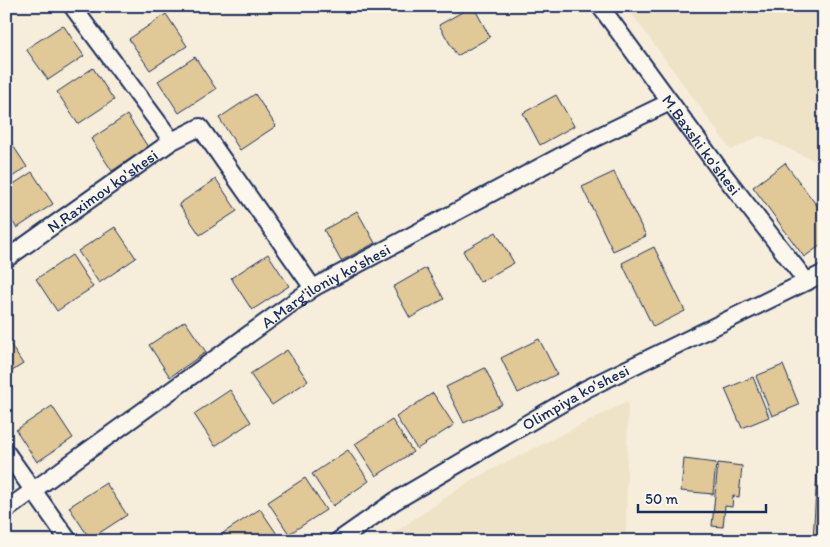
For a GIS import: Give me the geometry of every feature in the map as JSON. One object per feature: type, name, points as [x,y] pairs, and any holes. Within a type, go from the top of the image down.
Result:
[{"type":"street","points":[[72,6],[172,141]]},
{"type":"street","name":"M.Baxshi ko'shesi","points":[[600,6],[806,282]]},
{"type":"street","name":"A.Marg'iloniy ko'shesi","points":[[6,510],[313,288],[589,141],[670,102]]},
{"type":"street","name":"N.Raximov ko'shesi","points":[[6,259],[172,141],[200,127],[313,288]]},
{"type":"street","name":"Olimpiya ko'shesi","points":[[338,541],[394,501],[586,390],[824,273]]},
{"type":"street","points":[[6,452],[69,541]]},
{"type":"shaded area","points":[[626,6],[824,6],[824,165],[760,136],[731,150]]},
{"type":"shaded area","points":[[628,401],[626,541],[382,541],[473,479]]},
{"type":"building","points":[[473,6],[490,37],[457,56],[439,25]]},
{"type":"building","points":[[166,14],[187,46],[150,70],[129,39]]},
{"type":"building","points":[[63,25],[84,56],[48,80],[26,49]]},
{"type":"building","points":[[195,57],[216,89],[179,113],[158,81]]},
{"type":"building","points":[[93,68],[114,100],[78,124],[57,92]]},
{"type":"building","points":[[255,94],[276,126],[240,150],[219,118]]},
{"type":"building","points":[[556,95],[574,126],[540,145],[523,113]]},
{"type":"building","points":[[127,115],[148,147],[112,171],[91,139]]},
{"type":"building","points":[[6,135],[27,167],[6,181]]},
{"type":"building","points":[[785,163],[824,215],[824,243],[804,257],[753,187]]},
{"type":"building","points":[[32,172],[53,204],[17,228],[6,213],[6,189]]},
{"type":"building","points":[[614,172],[646,236],[613,251],[582,187]]},
{"type":"building","points":[[216,179],[237,211],[200,235],[179,204]]},
{"type":"building","points":[[357,211],[375,243],[341,261],[324,230]]},
{"type":"building","points":[[115,227],[136,258],[99,283],[78,251]]},
{"type":"building","points":[[496,232],[514,263],[480,282],[463,251]]},
{"type":"building","points":[[654,247],[685,311],[653,327],[622,263]]},
{"type":"building","points":[[268,254],[289,286],[252,310],[231,278]]},
{"type":"building","points":[[72,255],[93,287],[57,311],[36,279]]},
{"type":"building","points":[[426,268],[444,299],[410,318],[393,287]]},
{"type":"building","points":[[185,321],[206,352],[170,377],[149,345]]},
{"type":"building","points":[[6,338],[23,364],[6,375]]},
{"type":"building","points":[[539,339],[557,374],[518,393],[501,358]]},
{"type":"building","points":[[287,350],[308,381],[272,405],[250,374]]},
{"type":"building","points":[[783,365],[799,405],[772,416],[756,376]]},
{"type":"building","points":[[485,368],[502,404],[464,423],[446,387]]},
{"type":"building","points":[[753,377],[769,417],[742,428],[725,389]]},
{"type":"building","points":[[230,390],[251,422],[215,446],[194,414]]},
{"type":"building","points":[[433,393],[454,425],[417,449],[396,417]]},
{"type":"building","points":[[52,406],[73,438],[37,462],[16,430]]},
{"type":"building","points":[[392,420],[413,452],[376,476],[355,444]]},
{"type":"building","points":[[348,450],[369,481],[333,506],[312,474]]},
{"type":"building","points":[[684,459],[716,463],[713,494],[681,491]]},
{"type":"building","points":[[718,463],[742,466],[739,497],[733,496],[732,507],[725,506],[723,527],[712,526]]},
{"type":"building","points":[[817,472],[824,472],[824,541],[813,541]]},
{"type":"building","points":[[305,478],[326,510],[289,534],[268,502]]},
{"type":"building","points":[[106,483],[127,515],[90,539],[69,507]]},
{"type":"building","points":[[260,509],[281,540],[228,541],[223,533]]}]
